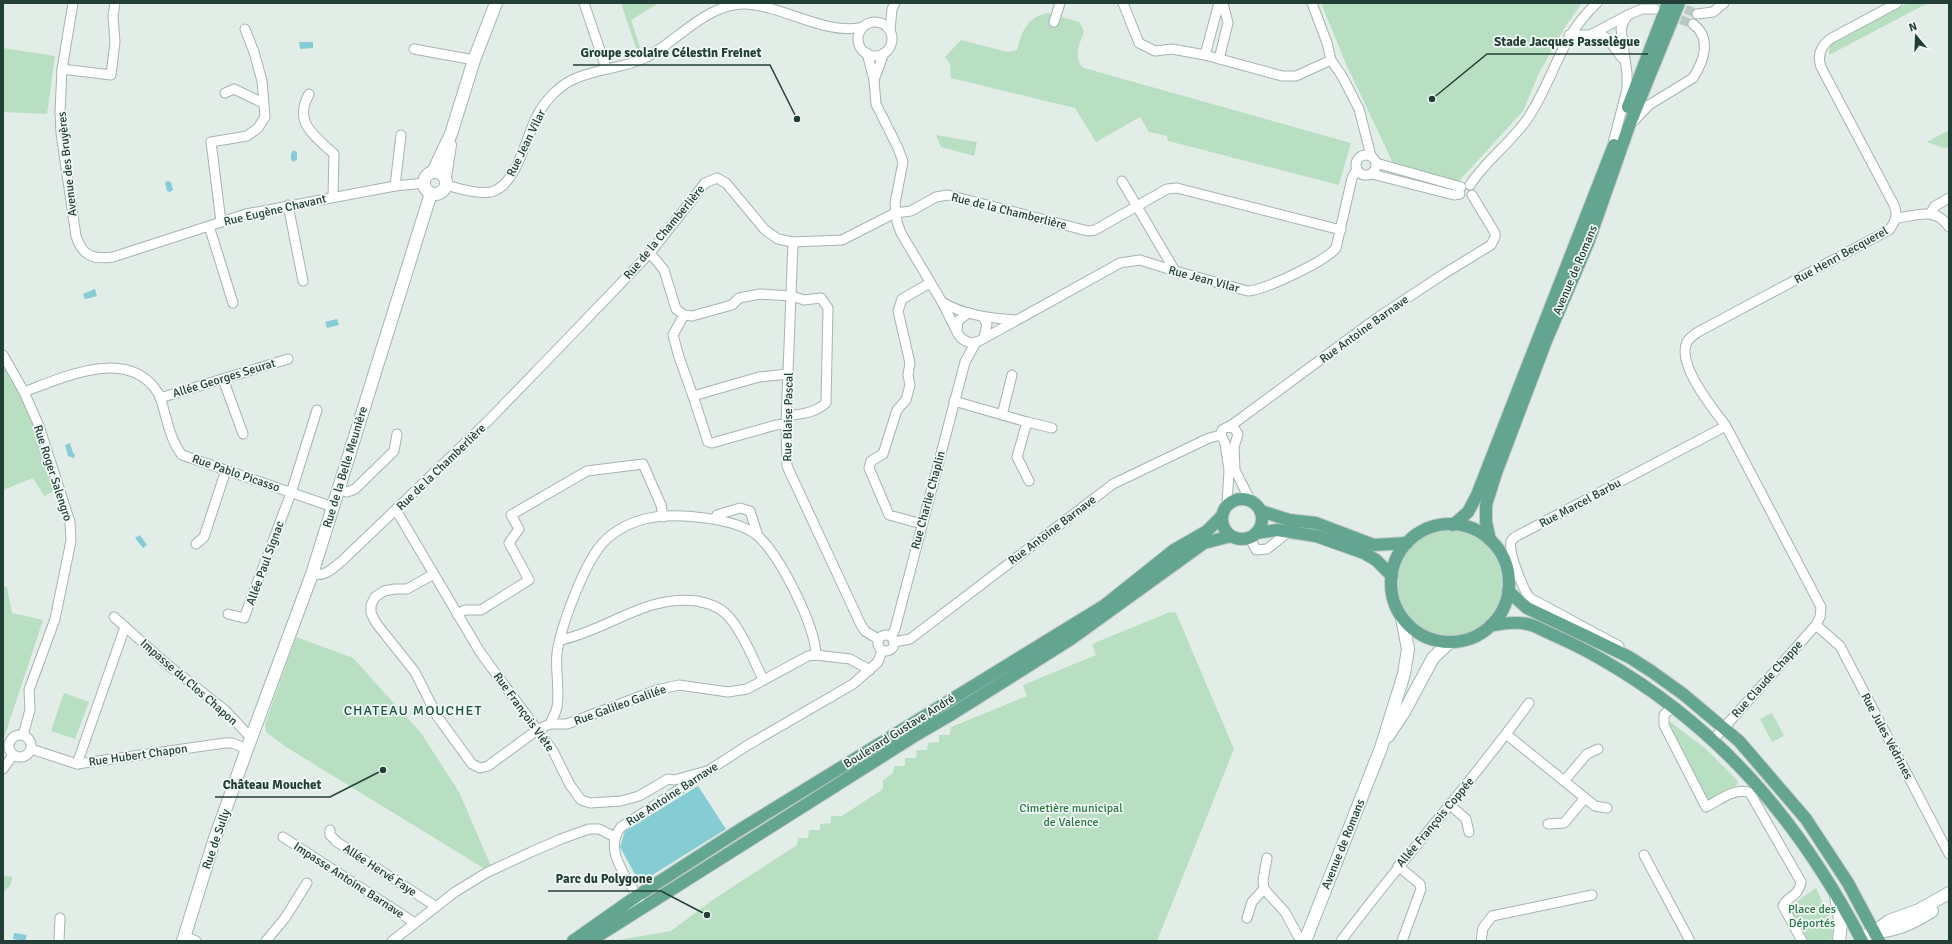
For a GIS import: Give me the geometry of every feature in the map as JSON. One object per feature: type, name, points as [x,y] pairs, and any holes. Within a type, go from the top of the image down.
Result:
[{"type":"main road","name":"Avenue de Romans","points":[[1453,525],[1468,512],[1477,495],[1668,3]]},
{"type":"main road","name":"Avenue de Romans","points":[[1490,540],[1485,513],[1490,491],[1546,341],[1590,236],[1629,126],[1679,3]]},
{"type":"main road","points":[[1227,504],[1238,498],[1250,500],[1258,506],[1261,511],[1262,523],[1253,536]]},
{"type":"main road","name":"Boulevard Gustave André","points":[[573,941],[902,728],[1105,605],[1174,550],[1207,530],[1221,517],[1227,504]]},
{"type":"main road","points":[[1261,511],[1289,520],[1316,523],[1374,544],[1407,543]]},
{"type":"main road","points":[[1221,517],[1223,528],[1231,536]]},
{"type":"main road","points":[[1453,525],[1469,528],[1490,540],[1499,551],[1505,563],[1508,577],[1508,591],[1502,610],[1491,625],[1472,638],[1450,642],[1434,640],[1418,633],[1402,618],[1393,598],[1392,576],[1394,564],[1407,543],[1419,534],[1433,527],[1453,525]]},
{"type":"main road","name":"Boulevard Gustave André","points":[[590,941],[916,734],[952,714],[1071,639],[1204,543],[1231,536],[1237,539],[1277,530],[1290,531],[1316,536],[1364,553],[1376,560],[1392,576]]},
{"type":"main road","points":[[1508,591],[1527,608],[1555,617],[1629,657],[1663,679],[1724,727],[1744,746],[1806,819],[1848,883],[1876,936]]},
{"type":"main road","points":[[1491,625],[1514,623],[1528,624],[1583,649],[1620,670],[1673,706],[1713,740],[1754,781],[1794,829],[1835,890],[1859,940]]},
{"type":"street","name":"Avenue des Bruyères","points":[[73,3],[62,69],[61,133],[76,236],[84,251]]},
{"type":"street","points":[[62,69],[111,75],[115,42],[113,16],[115,3]]},
{"type":"street","points":[[451,134],[446,181],[440,193],[428,188],[428,175],[432,172],[451,134],[474,60],[496,3]]},
{"type":"street","points":[[584,3],[606,68]]},
{"type":"street","points":[[1054,22],[1060,3]]},
{"type":"street","points":[[1123,3],[1139,43],[1146,48],[1155,51],[1172,49],[1205,55],[1282,76],[1296,76],[1331,60]]},
{"type":"street","points":[[1205,55],[1219,3]]},
{"type":"street","points":[[1219,59],[1228,23],[1223,3]]},
{"type":"street","points":[[1312,3],[1327,43],[1331,60],[1342,76],[1359,109],[1365,128],[1365,137],[1356,163],[1360,174],[1454,195],[1460,191],[1465,184],[1470,185]]},
{"type":"street","points":[[1470,185],[1527,119],[1539,100],[1569,35],[1598,3]]},
{"type":"street","points":[[1697,14],[1713,12],[1724,3]]},
{"type":"street","name":"Rue Henri Becquerel","points":[[1726,426],[1706,399],[1688,367],[1684,354],[1687,341],[1698,332],[1889,230],[1897,218],[1897,212],[1892,201],[1821,68],[1819,56],[1824,43],[1897,3]]},
{"type":"street","name":"Rue Jean Vilar","points":[[446,181],[484,192],[499,189],[511,178],[538,114],[550,98],[569,82],[582,75],[648,57],[691,24],[728,7],[738,4],[754,4],[842,29],[863,27]]},
{"type":"street","points":[[893,6],[875,22],[863,27],[859,36],[859,42],[862,49],[867,54],[874,80],[876,104],[898,148],[903,162],[896,192],[895,213],[901,233],[959,334],[965,341],[976,342]]},
{"type":"street","points":[[874,80],[884,54],[892,43],[890,30],[893,6]]},
{"type":"street","points":[[1592,34],[1642,9],[1655,9]]},
{"type":"street","points":[[1610,153],[1627,89],[1626,65],[1621,29],[1628,15]]},
{"type":"street","points":[[875,22],[881,23],[890,30]]},
{"type":"street","points":[[1629,126],[1649,105],[1693,78],[1698,71],[1706,46],[1702,35],[1693,24]]},
{"type":"street","points":[[221,222],[211,142],[247,136],[258,128],[265,117],[262,81],[254,52],[245,29]]},
{"type":"street","name":"Rue Jean Vilar","points":[[842,29],[859,42]]},
{"type":"street","points":[[1569,35],[1592,34],[1601,35],[1608,38],[1626,65]]},
{"type":"street","points":[[414,49],[474,60]]},
{"type":"street","points":[[867,54],[884,54]]},
{"type":"street","points":[[225,93],[234,89],[263,103]]},
{"type":"street","points":[[309,94],[303,105],[305,126],[334,154],[333,197]]},
{"type":"street","points":[[394,186],[401,135]]},
{"type":"street","points":[[1351,188],[1376,169],[1365,137]]},
{"type":"street","points":[[1359,158],[1367,155],[1374,160],[1460,191],[1467,198],[1472,195],[1473,188],[1470,185]]},
{"type":"street","name":"Rue Jean Vilar","points":[[976,342],[1128,260],[1140,260],[1239,289],[1256,290],[1277,283],[1333,252],[1336,248],[1351,188],[1352,178],[1357,169]]},
{"type":"street","points":[[432,172],[442,174],[446,181]]},
{"type":"street","name":"Rue de la Chamberlière","points":[[312,574],[327,574],[344,560],[396,510],[488,420],[650,253],[705,183],[717,178],[726,183],[765,230],[778,239],[793,242],[842,240],[895,213],[911,211],[936,197],[948,195],[1088,231],[1095,230],[1167,189],[1178,188],[1341,230]]},
{"type":"street","points":[[1122,181],[1174,271]]},
{"type":"street","name":"Rue Eugène Chavant","points":[[84,251],[101,259],[113,257],[246,214],[394,186],[428,188]]},
{"type":"street","name":"Rue de la Belle Meunière","points":[[249,743],[312,574],[339,489],[428,188]]},
{"type":"street","name":"Rue Antoine Barnave","points":[[1233,429],[1248,414],[1377,318],[1491,245],[1495,238],[1495,233],[1472,195]]},
{"type":"street","points":[[1930,214],[1935,206],[1949,198]]},
{"type":"street","points":[[288,205],[303,281]]},
{"type":"street","points":[[1897,218],[1930,214],[1938,216],[1949,227]]},
{"type":"street","points":[[209,226],[233,303]]},
{"type":"street","name":"Rue Blaise Pascal","points":[[793,242],[788,374],[787,466],[861,625],[865,631],[878,639]]},
{"type":"street","points":[[650,253],[664,270],[676,309],[684,315],[698,314],[732,305],[739,298],[760,294],[792,296],[804,300],[821,298],[828,308],[826,402],[803,415],[776,425],[712,443],[708,442],[673,335],[684,315]]},
{"type":"street","points":[[922,524],[889,515],[869,468],[871,461],[883,454],[897,410],[906,400],[910,385],[908,374],[910,363],[898,311],[902,299],[930,283]]},
{"type":"street","points":[[942,302],[968,313],[977,314],[983,317],[1015,320]]},
{"type":"street","points":[[959,334],[958,321],[968,313]]},
{"type":"street","points":[[983,317],[987,324],[984,337]]},
{"type":"street","name":"Rue Charlie Chaplin","points":[[959,334],[965,362]]},
{"type":"street","name":"Rue Charlie Chaplin","points":[[892,640],[954,401],[965,362],[976,342]]},
{"type":"street","name":"Rue Roger Salengro","points":[[3,354],[24,392],[39,426],[70,522],[71,541],[55,619],[29,690],[30,710],[23,736]]},
{"type":"street","name":"Allée Georges Seurat","points":[[160,398],[288,358]]},
{"type":"street","name":"Rue Pablo Picasso","points":[[24,392],[100,367],[123,368],[146,378],[159,393],[174,446],[182,455],[333,507]]},
{"type":"street","points":[[693,396],[759,377],[788,374]]},
{"type":"street","points":[[1002,414],[1012,375]]},
{"type":"street","points":[[223,379],[243,434]]},
{"type":"street","points":[[954,401],[1052,428]]},
{"type":"street","points":[[291,492],[317,410]]},
{"type":"street","points":[[1027,422],[1017,457],[1029,481]]},
{"type":"street","points":[[1726,426],[1820,602],[1818,621]]},
{"type":"street","name":"Rue Marcel Barbu","points":[[1555,617],[1528,594],[1511,548],[1511,541],[1515,537],[1726,426]]},
{"type":"street","points":[[1227,504],[1230,481],[1222,430],[1233,429],[1238,437],[1235,442],[1236,470],[1250,500]]},
{"type":"street","points":[[339,489],[347,492],[355,489],[394,451],[397,434]]},
{"type":"street","name":"Rue Antoine Barnave","points":[[892,640],[910,639],[1113,484],[1213,436],[1223,439]]},
{"type":"street","points":[[1223,439],[1235,442]]},
{"type":"street","points":[[458,614],[465,610],[481,610],[529,580],[509,543],[519,529],[511,515],[587,471],[643,464],[661,505],[663,517]]},
{"type":"street","points":[[196,544],[204,537],[226,470]]},
{"type":"street","name":"Allée Paul Signac","points":[[228,614],[244,618],[291,492]]},
{"type":"street","points":[[715,519],[717,515],[740,508],[750,511],[758,536],[784,569],[792,585],[816,643],[816,655]]},
{"type":"street","name":"Rue François Viète","points":[[396,510],[480,652],[561,765],[575,794],[581,800],[590,803],[621,801],[639,796],[668,779],[674,780],[707,771]]},
{"type":"street","points":[[434,574],[407,589],[395,589],[384,592],[375,597],[371,605],[371,613],[376,623],[415,672],[436,716],[472,764],[480,768],[488,766],[537,730],[550,724],[557,707],[558,653],[569,612],[585,570],[598,548],[613,534],[637,522],[663,517],[715,519],[738,526],[758,536]]},
{"type":"street","points":[[1253,536],[1256,550],[1267,549],[1290,531]]},
{"type":"street","points":[[561,640],[576,637],[638,609],[655,604],[691,600],[704,602],[726,613],[734,624],[763,679]]},
{"type":"street","name":"Impasse du Clos Chapon","points":[[114,617],[168,665],[226,711],[249,743]]},
{"type":"street","name":"Avenue de Romans","points":[[1305,941],[1381,748],[1408,658],[1408,640],[1402,618]]},
{"type":"street","name":"Rue Claude Chappe","points":[[1713,740],[1818,621]]},
{"type":"street","name":"Rue Jules Védrines","points":[[1818,621],[1840,646],[1949,854]]},
{"type":"street","name":"Impasse du Clos Chapon","points":[[77,764],[126,627]]},
{"type":"street","points":[[883,635],[892,640],[892,648],[888,651],[882,650],[878,646],[878,639],[883,635]]},
{"type":"street","name":"Avenue de Romans","points":[[1381,748],[1404,712],[1433,658],[1450,642]]},
{"type":"street","name":"Rue Antoine Barnave","points":[[614,837],[621,827],[707,771],[748,745],[853,684],[878,662],[882,650]]},
{"type":"street","name":"Rue Galileo Galilée","points":[[550,724],[567,724],[657,690],[679,685],[737,692],[747,689],[800,660],[816,655],[850,658],[870,670]]},
{"type":"street","name":"Allée François Coppée","points":[[1341,941],[1398,866],[1506,734],[1529,703]]},
{"type":"street","points":[[1673,706],[1664,715],[1664,725],[1706,807],[1734,793],[1746,791],[1754,781]]},
{"type":"street","points":[[1506,734],[1595,806],[1608,808]]},
{"type":"street","points":[[16,736],[23,736],[31,742],[31,749],[24,756],[14,755],[10,748],[10,741],[16,736]]},
{"type":"street","name":"Rue Hubert Chapon","points":[[31,749],[77,764],[225,743],[249,743]]},
{"type":"street","name":"Rue de Sully","points":[[183,938],[214,841],[249,743]]},
{"type":"street","points":[[1564,781],[1587,754],[1598,749]]},
{"type":"street","points":[[3,769],[14,755]]},
{"type":"street","points":[[1746,791],[1750,793],[1759,806],[1801,882],[1800,890],[1785,902],[1783,906],[1802,941]]},
{"type":"street","points":[[1548,824],[1564,823],[1585,798]]},
{"type":"street","points":[[1759,806],[1769,798]]},
{"type":"street","points":[[1449,804],[1466,819],[1469,832]]},
{"type":"street","points":[[392,941],[435,906],[486,873],[561,839],[589,829],[600,829],[614,837],[613,848],[616,856],[641,904],[638,908],[612,926]]},
{"type":"street","name":"Allée Hervé Faye","points":[[330,830],[330,835],[337,842],[435,906]]},
{"type":"street","name":"Impasse Antoine Barnave","points":[[283,837],[415,923]]},
{"type":"street","points":[[1644,855],[1690,941]]},
{"type":"street","points":[[1267,858],[1262,880],[1264,889],[1285,912],[1298,936],[1305,941]]},
{"type":"street","points":[[1398,866],[1420,884],[1421,889],[1402,941]]},
{"type":"street","points":[[266,941],[285,918],[307,883]]},
{"type":"street","points":[[1247,918],[1252,902],[1264,889]]},
{"type":"street","points":[[1835,890],[1840,915],[1839,941]]},
{"type":"street","points":[[1876,936],[1889,921],[1919,910],[1949,893]]},
{"type":"street","points":[[1481,941],[1483,928],[1492,916],[1592,895]]},
{"type":"street","points":[[1859,940],[1906,926],[1949,900]]},
{"type":"street","points":[[59,941],[60,918]]},
{"type":"street","points":[[1896,941],[1906,926]]},
{"type":"street","points":[[183,938],[196,941]]},
{"type":"green space","points":[[621,3],[659,3],[631,20],[641,50],[637,51]]},
{"type":"green space","points":[[1321,3],[1582,3],[1565,27],[1539,73],[1523,111],[1459,181],[1393,163],[1346,64]]},
{"type":"green space","points":[[1908,3],[1928,3],[1829,55],[1830,44]]},
{"type":"green space","points":[[1048,13],[1079,22],[1084,31],[1079,46],[1078,60],[1084,68],[1351,143],[1339,185],[1168,141],[1167,136],[1149,132],[1140,117],[1096,142],[1075,108],[951,78],[950,64],[945,57],[961,40],[1008,52],[1017,50],[1023,31],[1030,21]]},
{"type":"green space","points":[[3,48],[55,56],[47,114],[3,112]]},
{"type":"green space","points":[[1949,130],[1949,147],[1944,148],[1927,142]]},
{"type":"green space","points":[[936,135],[977,142],[974,156],[941,147]]},
{"type":"green space","points":[[3,363],[27,410],[56,490],[44,496],[33,478],[3,490]]},
{"type":"green space","points":[[1449,530],[1469,534],[1486,546],[1498,563],[1502,583],[1498,603],[1486,620],[1469,632],[1449,636],[1429,632],[1412,620],[1400,603],[1396,583],[1400,563],[1412,546],[1429,534]]},
{"type":"green space","points":[[3,586],[7,587],[12,613],[43,620],[3,741]]},
{"type":"green space","name":"Cimetière municipal de Valence","points":[[1170,612],[1176,613],[1234,749],[1157,941],[612,941],[671,931],[714,899],[797,845],[798,838],[808,838],[809,830],[820,830],[820,824],[831,823],[831,816],[842,816],[883,789],[883,780],[893,773],[894,766],[905,766],[905,758],[916,758],[917,750],[927,750],[928,743],[939,742],[939,735],[950,735],[951,727],[1027,696],[1023,685],[1096,655],[1092,644]]},
{"type":"green space","points":[[296,637],[353,658],[421,733],[459,792],[491,866],[485,869],[286,747],[266,732],[265,724]]},
{"type":"green space","points":[[64,693],[89,702],[75,739],[51,731]]},
{"type":"green space","points":[[1772,713],[1784,736],[1772,742],[1760,719]]},
{"type":"green space","points":[[1669,721],[1706,749],[1736,779],[1738,782],[1737,785],[1708,801],[1668,726],[1667,723]]},
{"type":"green space","points":[[3,875],[12,877],[12,881],[5,890],[3,896]]},
{"type":"green space","name":"Place des Déportés","points":[[1816,888],[1833,924],[1832,939],[1827,941],[1806,941],[1789,907]]},
{"type":"water","points":[[299,42],[313,42],[313,48],[300,49]]},
{"type":"water","points":[[293,150],[297,152],[297,159],[294,162],[291,160]]},
{"type":"water","points":[[167,181],[171,182],[173,190],[170,192],[167,191],[165,183]]},
{"type":"water","points":[[95,289],[97,296],[85,299],[83,294]]},
{"type":"water","points":[[337,319],[339,325],[327,328],[325,322]]},
{"type":"water","points":[[70,443],[73,453],[75,454],[74,458],[68,456],[65,445]]},
{"type":"water","points":[[140,535],[147,545],[143,548],[135,538]]},
{"type":"water","points":[[698,786],[726,829],[646,879],[637,878],[620,847],[625,831]]},
{"type":"water","points":[[14,933],[27,935],[25,941],[13,939]]},
{"type":"tunnel","points":[[1673,4],[1697,14]]},
{"type":"tunnel","points":[[1668,15],[1693,24]]},
{"type":"place","name":"Stade Jacques Passelègue","points":[[1432,99]]},
{"type":"place","name":"Groupe scolaire Célestin Freinet","points":[[797,119]]},
{"type":"place","name":"Château Mouchet","points":[[383,770]]},
{"type":"place","name":"Parc du Polygone","points":[[707,915]]},
{"type":"district","name":"CHATEAU MOUCHET","points":[[413,710]]}]
